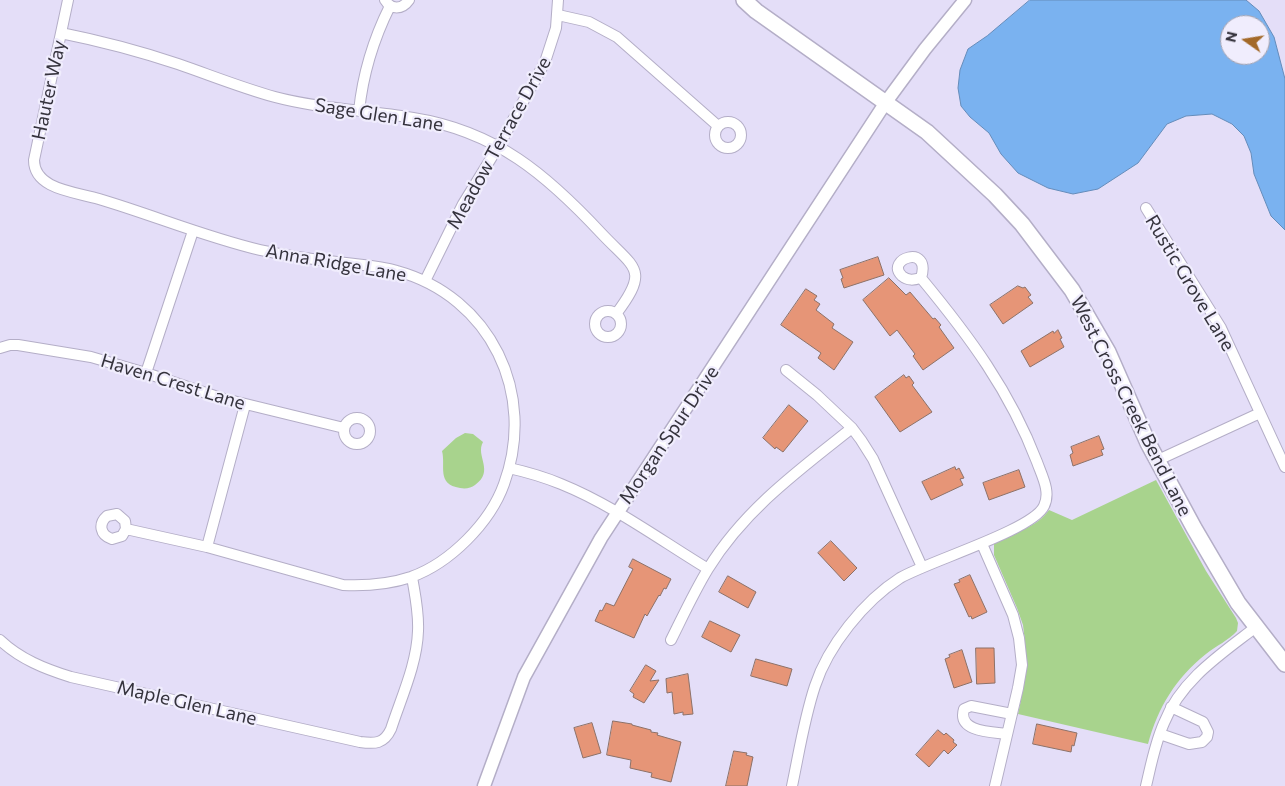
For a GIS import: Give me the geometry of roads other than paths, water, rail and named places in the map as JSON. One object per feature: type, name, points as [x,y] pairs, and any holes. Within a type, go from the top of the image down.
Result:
[{"type":"main road","name":"West Cross Creek Bend Lane","points":[[744,0],[794,38],[927,132],[995,195],[1022,224],[1072,290],[1108,352],[1158,460],[1194,528],[1238,604],[1285,664]]},
{"type":"street","name":"Hauter Way","points":[[41,179],[35,170],[34,160],[68,0]]},
{"type":"street","points":[[359,111],[363,79],[370,52],[388,3],[401,7],[409,0]]},
{"type":"street","name":"Meadow Terrace Drive","points":[[425,280],[463,204],[545,62],[553,39],[558,15],[558,0]]},
{"type":"street","name":"Morgan Spur Drive","points":[[484,786],[524,677],[601,538],[886,102],[925,49],[965,0]]},
{"type":"street","points":[[558,15],[589,22],[617,37],[718,126]]},
{"type":"street","name":"Sage Glen Lane","points":[[61,32],[147,54],[277,98],[430,121],[463,131],[498,146],[546,178],[630,261],[636,275],[635,286],[616,314]]},
{"type":"street","name":"Anna Ridge Lane","points":[[41,179],[53,186],[107,201],[229,242],[272,253],[384,268],[425,280],[454,299],[476,319],[493,342],[502,360],[511,386],[515,414],[515,435],[510,468],[495,504],[469,538],[445,558],[412,576],[364,586],[343,585],[207,547],[126,529]]},
{"type":"street","name":"Rustic Grove Lane","points":[[1146,208],[1221,328],[1285,467]]},
{"type":"street","points":[[146,373],[193,231]]},
{"type":"street","points":[[792,786],[815,685],[838,640],[858,615],[899,579],[922,567],[982,544],[1031,519],[1039,514],[1045,504],[1047,494],[1045,484],[1032,450],[996,378],[961,327],[921,278]]},
{"type":"street","name":"Haven Crest Lane","points":[[0,348],[15,344],[91,356],[245,405],[344,428]]},
{"type":"street","points":[[786,370],[817,394],[852,428],[861,440],[873,459],[922,567]]},
{"type":"street","points":[[207,547],[245,405]]},
{"type":"street","points":[[1158,460],[1260,412]]},
{"type":"street","points":[[671,640],[708,569],[739,527],[765,498],[852,428]]},
{"type":"street","points":[[510,468],[562,485],[617,513],[708,569]]},
{"type":"street","points":[[982,544],[1013,615],[1019,638],[1022,665],[995,786]]},
{"type":"street","name":"Maple Glen Lane","points":[[0,640],[27,660],[48,670],[373,744],[382,742],[391,729],[413,664],[418,632],[418,610],[412,576]]},
{"type":"street","points":[[1146,786],[1160,734],[1171,707],[1187,685],[1204,668],[1256,626]]},
{"type":"street","points":[[1007,734],[970,727],[964,722],[962,716],[964,709],[971,706],[1012,714]]},
{"type":"street","points":[[1160,734],[1189,744],[1202,742],[1207,737],[1208,732],[1203,722],[1171,707]]},
{"type":"water","points":[[1030,0],[1246,0],[1261,15],[1220,15],[1220,65],[1270,65],[1270,30],[1274,37],[1285,79],[1285,230],[1271,216],[1254,174],[1251,153],[1244,136],[1232,124],[1212,114],[1186,116],[1167,124],[1138,163],[1098,189],[1073,194],[1048,188],[1018,173],[1001,154],[989,133],[970,117],[961,106],[958,88],[960,70],[968,49],[987,36]]}]
